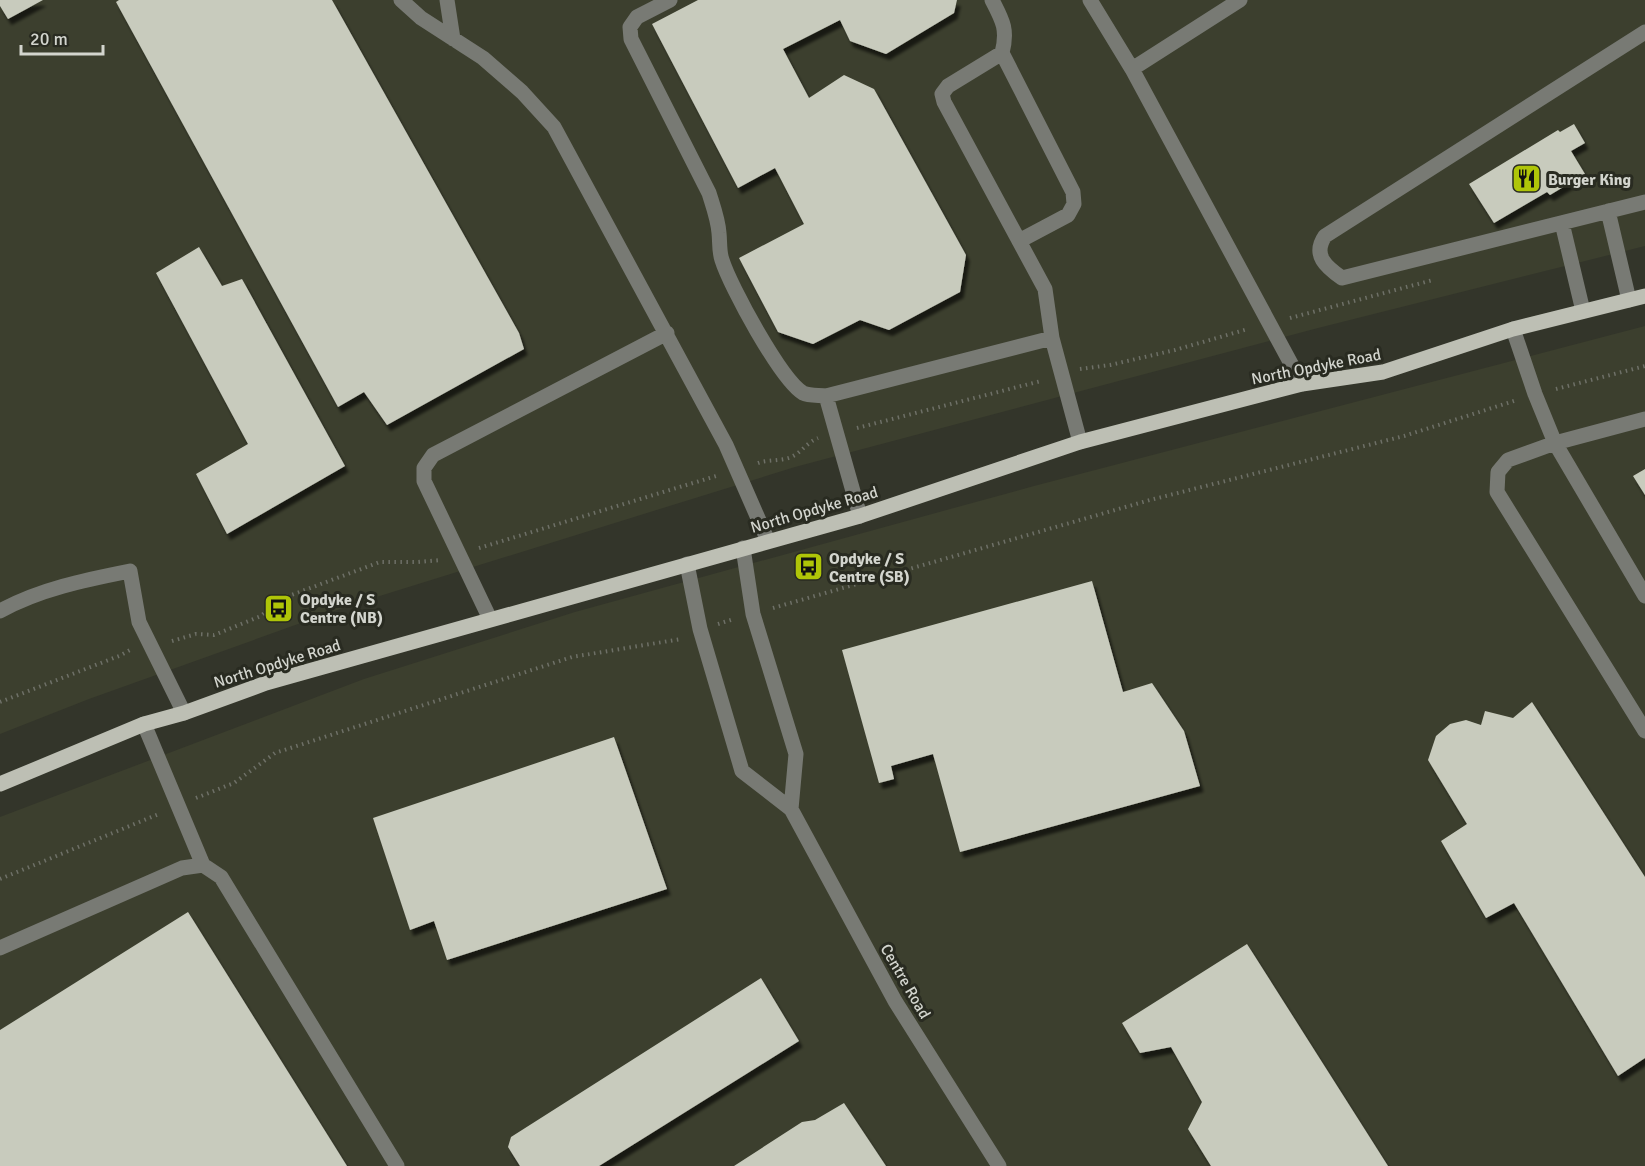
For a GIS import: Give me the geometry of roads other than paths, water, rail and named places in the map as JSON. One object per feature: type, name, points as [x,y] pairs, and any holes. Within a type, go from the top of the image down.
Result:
[{"type":"main road","name":"North Opdyke Road","points":[[0,784],[144,724],[184,713],[266,683],[860,516],[1080,442],[1302,384],[1383,372],[1513,329],[1645,296]]},
{"type":"street","points":[[401,0],[421,18],[483,58],[522,92],[555,127],[730,453],[768,541]]},
{"type":"street","points":[[447,0],[453,39]]},
{"type":"street","points":[[670,0],[637,17],[630,27],[632,39],[709,193],[716,213],[721,258],[728,276],[782,372],[804,393],[826,396],[1052,338]]},
{"type":"street","points":[[992,0],[1003,22],[1006,39],[1002,53],[948,86],[942,94],[944,102],[1045,289],[1052,338],[1080,442]]},
{"type":"street","points":[[1090,0],[1132,69],[1302,384]]},
{"type":"street","points":[[1132,69],[1240,0]]},
{"type":"street","points":[[1645,32],[1325,236],[1319,244],[1319,252],[1328,268],[1342,278],[1645,202]]},
{"type":"street","points":[[1002,53],[1073,192],[1074,204],[1068,215],[1019,241]]},
{"type":"street","points":[[1608,211],[1629,300]]},
{"type":"street","points":[[1562,223],[1583,311]]},
{"type":"street","points":[[1513,329],[1535,394],[1555,443],[1645,596]]},
{"type":"street","points":[[490,619],[424,481],[424,468],[433,455],[667,333]]},
{"type":"street","points":[[826,396],[860,516]]},
{"type":"street","points":[[1645,420],[1555,443],[1508,460],[1498,472],[1497,492],[1645,731]]},
{"type":"street","points":[[743,548],[753,614],[796,754],[791,809]]},
{"type":"street","name":"Centre Road","points":[[687,564],[700,629],[742,771],[791,809],[895,1001],[999,1166]]},
{"type":"street","points":[[0,611],[23,599],[85,580],[130,571],[139,621],[184,713]]},
{"type":"street","points":[[144,724],[203,865],[221,877],[397,1166]]},
{"type":"street","points":[[0,948],[182,868],[203,865]]},
{"type":"place","name":"Burger King","points":[[1527,179]]},
{"type":"place","name":"Opdyke / S Centre (SB)","points":[[808,567]]},
{"type":"place","name":"Opdyke / S Centre (NB)","points":[[279,608]]}]
